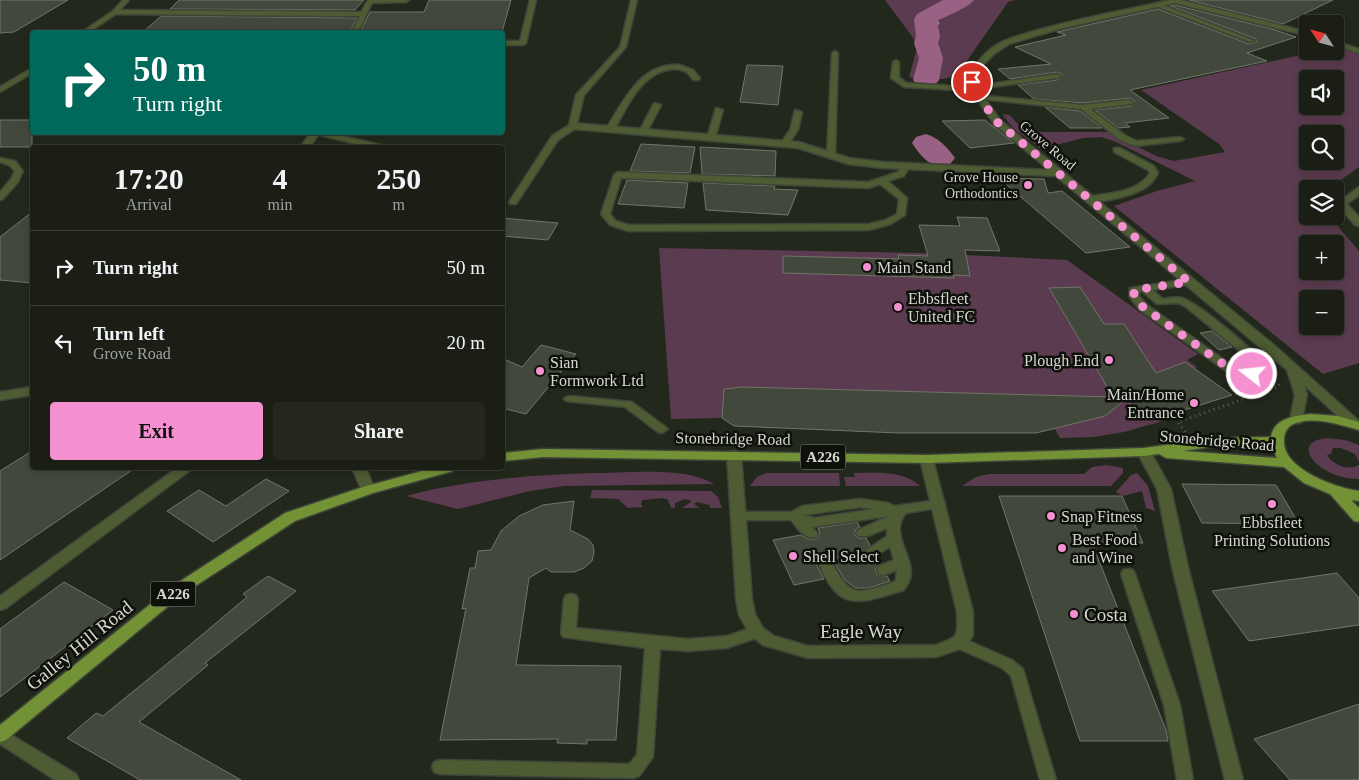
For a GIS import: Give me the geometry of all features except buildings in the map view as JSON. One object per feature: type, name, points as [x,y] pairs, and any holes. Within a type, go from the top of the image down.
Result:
[{"type":"main road","points":[[1358,425],[1326,418],[1296,420],[1280,430],[1276,441],[1279,452],[1300,474],[1334,490],[1359,496]]},
{"type":"main road","name":"Stonebridge Road","points":[[505,457],[543,452],[927,460],[1144,452],[1218,442],[1276,441]]},
{"type":"main road","name":"Stonebridge Road","points":[[1144,452],[1288,463]]},
{"type":"main road","name":"A226","points":[[368,490],[441,470]]},
{"type":"main road","name":"Galley Hill Road","points":[[0,735],[186,585],[290,517],[368,490]]},
{"type":"main road","points":[[1334,490],[1359,517]]},
{"type":"street","points":[[974,88],[972,82],[979,68],[991,54],[1007,42],[1076,21],[1178,0],[1299,32]]},
{"type":"street","points":[[1344,46],[1359,51]]},
{"type":"street","name":"Grove Road","points":[[974,88],[997,122],[1056,173],[1091,199],[1293,368],[1358,425]]},
{"type":"street","points":[[574,126],[799,145],[848,161],[906,166],[1056,173]]},
{"type":"street","points":[[306,145],[314,135]]},
{"type":"street","points":[[1359,190],[1341,204],[1359,222]]},
{"type":"street","points":[[1293,368],[1301,395],[1296,420]]},
{"type":"street","points":[[0,396],[30,391]]},
{"type":"street","points":[[1144,452],[1164,489],[1180,567],[1234,780]]},
{"type":"street","points":[[734,455],[740,516],[744,599],[748,615],[757,632]]},
{"type":"street","points":[[927,460],[965,612],[965,635],[960,643]]},
{"type":"street","points":[[0,604],[183,470]]},
{"type":"street","points":[[360,470],[368,490]]},
{"type":"street","name":"Eagle Way","points":[[757,632],[768,641],[808,652],[936,651],[960,643]]},
{"type":"street","points":[[0,735],[70,780]]},
{"type":"lane","points":[[88,30],[115,12],[126,0]]},
{"type":"lane","points":[[356,30],[371,0],[406,0]]},
{"type":"lane","points":[[505,43],[523,43],[533,0]]},
{"type":"lane","points":[[513,202],[555,138],[574,126],[580,96],[623,47],[634,0]]},
{"type":"lane","points":[[1158,5],[1252,41]]},
{"type":"lane","points":[[115,12],[364,14]]},
{"type":"lane","points":[[832,156],[835,53]]},
{"type":"lane","points":[[896,62],[895,78],[904,85],[974,88],[1056,76]]},
{"type":"lane","points":[[610,129],[637,86],[651,72],[670,67],[684,68],[690,70],[696,78]]},
{"type":"lane","points":[[0,90],[30,71]]},
{"type":"lane","points":[[979,97],[1083,107],[1129,102]]},
{"type":"lane","points":[[643,132],[657,105]]},
{"type":"lane","points":[[1083,107],[1123,138],[1136,144],[1180,139]]},
{"type":"lane","points":[[712,138],[719,110]]},
{"type":"lane","points":[[784,144],[794,130],[798,112]]},
{"type":"lane","points":[[325,135],[371,145]]},
{"type":"lane","points":[[1091,199],[1141,187],[1152,179],[1154,173],[1151,168],[1117,150]]},
{"type":"lane","points":[[0,160],[12,163],[19,171],[0,197]]},
{"type":"lane","points":[[882,181],[904,198],[901,215],[888,222],[869,227],[628,228],[613,223],[605,214],[618,175],[869,185],[901,174],[906,166]]},
{"type":"lane","points":[[1144,288],[1161,302],[1179,300],[1190,305],[1256,359],[1264,369],[1260,373],[1243,374],[1233,371],[1143,307],[1134,296],[1134,290],[1144,288],[1189,282]]},
{"type":"lane","points":[[570,399],[628,404],[662,430]]},
{"type":"lane","points":[[740,516],[794,516],[812,523],[898,514],[939,504]]},
{"type":"lane","points":[[864,534],[898,514]]},
{"type":"lane","points":[[825,563],[840,580],[846,594],[858,597],[899,586],[904,581],[905,574],[893,539],[898,514]]},
{"type":"lane","points":[[794,516],[811,534]]},
{"type":"lane","points":[[873,552],[893,539]]},
{"type":"lane","points":[[884,570],[901,562]]},
{"type":"lane","points":[[1128,574],[1172,704],[1185,780]]},
{"type":"lane","points":[[572,599],[568,633],[618,637],[653,644],[702,645],[729,641],[757,632]]},
{"type":"lane","points":[[960,643],[1007,664],[1018,673],[1048,780]]},
{"type":"lane","points":[[440,767],[633,771],[645,757],[653,644]]},
{"type":"path","points":[[1178,422],[1278,387],[1293,368]]},
{"type":"shaded area","points":[[885,0],[1015,0],[1008,2],[957,75],[933,80],[909,77],[917,48],[914,39]]},
{"type":"shaded area","points":[[953,0],[969,0],[939,15],[937,19],[939,24],[934,25],[939,38],[934,44],[922,42],[925,37],[916,21],[925,16],[921,13]]},
{"type":"shaded area","points":[[1344,48],[1359,53],[1359,167],[1341,180],[1299,180],[1299,225],[1337,225],[1359,251],[1359,363],[1323,374],[1114,206],[1157,191],[1195,181],[1116,142],[1101,137],[1083,138],[1048,147],[1049,151],[1044,151],[1013,128],[1002,114],[1010,115],[1020,126],[1033,132],[1109,132],[1156,156],[1174,161],[1225,152],[1219,144],[1141,90],[1299,55],[1299,60],[1344,60]]},
{"type":"shaded area","name":"Ebbsfleet United FC","points":[[659,248],[923,253],[1067,260],[1198,354],[1187,360],[1217,387],[1220,399],[1177,413],[1180,416],[1124,432],[1093,437],[1060,438],[1055,429],[1036,433],[899,433],[734,426],[722,418],[671,419]]},
{"type":"shaded area","points":[[1327,438],[1345,440],[1359,445],[1359,462],[1355,454],[1341,448],[1333,448],[1331,454],[1327,455],[1329,459],[1341,466],[1355,467],[1359,465],[1359,479],[1333,474],[1319,466],[1310,456],[1309,447],[1312,443]]},
{"type":"shaded area","points":[[1107,465],[1123,468],[1123,473],[1111,486],[962,486],[976,477],[989,474],[1084,474],[1092,467]]},
{"type":"shaded area","points":[[593,473],[672,473],[702,478],[714,484],[564,486],[530,491],[458,509],[406,496],[429,490],[499,479]]},
{"type":"shaded area","points":[[766,473],[839,473],[840,486],[750,486],[757,477]]},
{"type":"shaded area","points":[[854,473],[897,475],[906,477],[920,486],[846,486],[844,477],[855,477]]},
{"type":"shaded area","points":[[1137,473],[1148,486],[1155,511],[1146,508],[1142,491],[1123,496],[1116,492],[1131,475]]},
{"type":"shaded area","points":[[592,490],[711,491],[718,497],[722,508],[710,508],[710,505],[697,502],[694,504],[700,508],[682,508],[692,501],[685,499],[675,503],[675,508],[671,508],[668,500],[663,498],[642,500],[641,504],[643,507],[628,508],[618,499],[590,498]]},
{"type":"waterway","points":[[926,80],[931,58],[926,43],[928,36],[925,19],[945,7],[963,0]]},
{"type":"waterway","points":[[926,143],[940,158]]},
{"type":"place","name":"Grove House Orthodontics","points":[[1028,185]]},
{"type":"place","name":"Main Stand","points":[[867,267]]},
{"type":"place","name":"Ebbsfleet United FC","points":[[898,307]]},
{"type":"place","name":"Plough End","points":[[1109,360]]},
{"type":"place","name":"Sian Formwork Ltd","points":[[540,371]]},
{"type":"place","name":"Main/Home Entrance","points":[[1194,403]]},
{"type":"place","name":"Ebbsfleet Printing Solutions","points":[[1272,504]]},
{"type":"place","name":"Snap Fitness","points":[[1051,516]]},
{"type":"place","name":"Best Food and Wine","points":[[1062,548]]},
{"type":"place","name":"Shell Select","points":[[793,556]]},
{"type":"place","name":"Costa","points":[[1074,614]]},
{"type":"route","points":[[972,82],[979,97],[997,122],[1189,282],[1134,290],[1134,296],[1143,307],[1233,371],[1252,374]]}]
